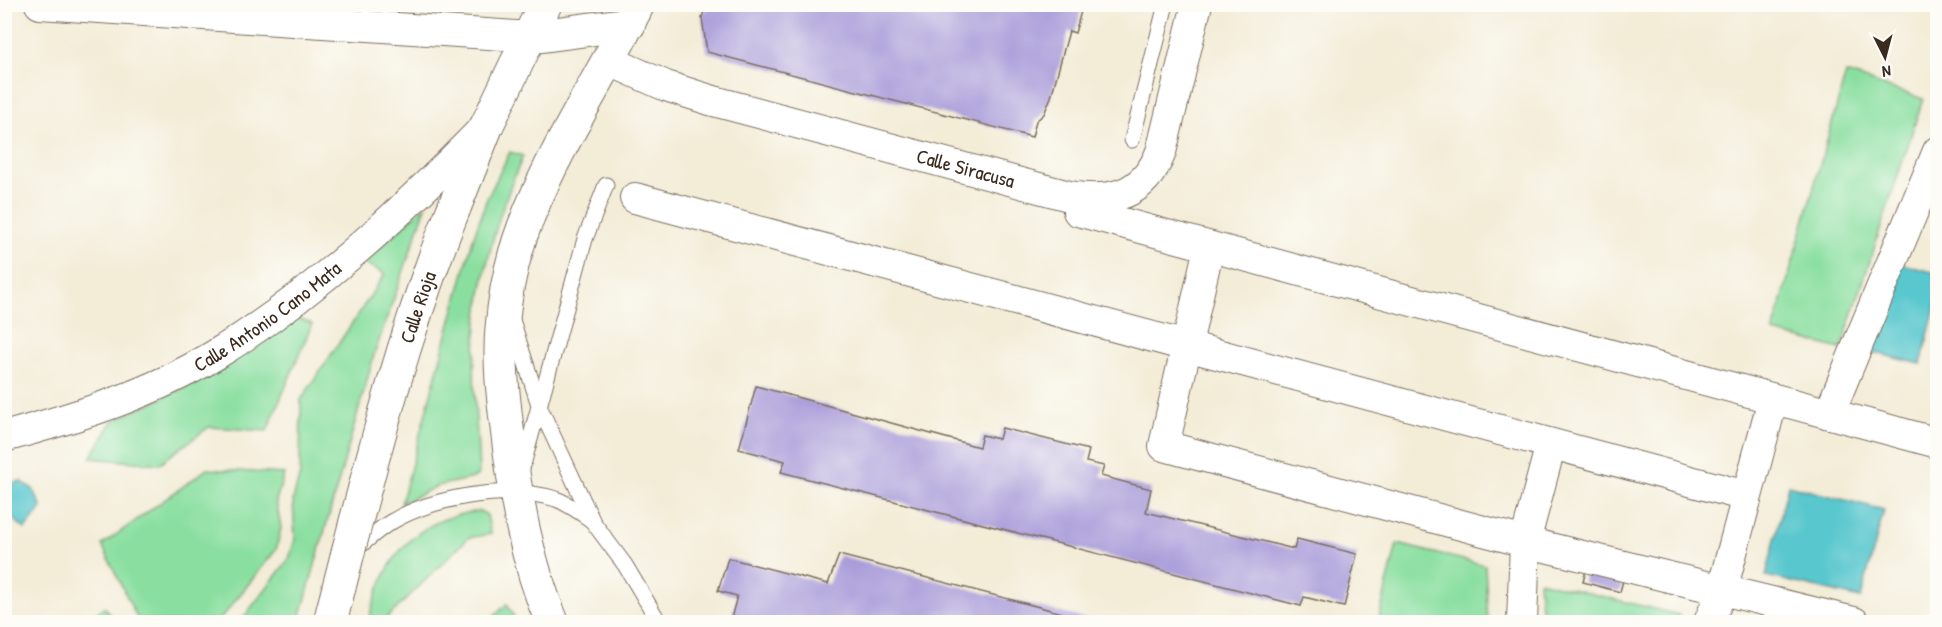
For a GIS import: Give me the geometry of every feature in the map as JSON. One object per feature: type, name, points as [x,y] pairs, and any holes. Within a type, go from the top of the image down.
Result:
[{"type":"main road","name":"Calle Rioja","points":[[330,622],[401,351],[424,282],[487,125],[545,4]]},
{"type":"main road","points":[[531,37],[634,14]]},
{"type":"main road","points":[[552,622],[531,565],[515,492],[502,369],[501,330],[505,299],[517,249],[529,214],[567,136],[634,14]]},
{"type":"street","points":[[40,4],[531,37]]},
{"type":"street","name":"Calle Siracusa","points":[[610,61],[666,86],[710,100],[1069,196],[1108,198],[1129,191],[1155,169],[1197,4]]},
{"type":"street","name":"Calle Antonio Cano Mata","points":[[4,437],[110,404],[165,381],[214,355],[285,307],[374,236],[487,125]]},
{"type":"street","points":[[1829,414],[1938,151]]},
{"type":"street","points":[[635,198],[1746,496]]},
{"type":"street","points":[[1078,211],[1938,443]]},
{"type":"street","points":[[1209,247],[1164,446],[1525,542],[1854,622]]},
{"type":"street","points":[[1709,622],[1722,590],[1773,399]]},
{"type":"street","points":[[1522,622],[1525,542],[1551,444]]},
{"type":"lane","points":[[1132,140],[1166,4]]},
{"type":"lane","points":[[515,492],[585,239],[606,185]]},
{"type":"lane","points":[[505,299],[540,408],[593,522],[625,565],[659,622]]},
{"type":"lane","points":[[347,556],[390,523],[426,507],[457,498],[515,492],[554,499],[571,506],[593,522]]},
{"type":"green space","points":[[1846,73],[1923,99],[1841,349],[1773,332]]},
{"type":"green space","points":[[510,152],[523,156],[513,179],[490,251],[477,326],[474,382],[479,474],[473,478],[437,486],[401,504],[473,239],[486,201]]},
{"type":"green space","points":[[427,204],[374,355],[299,622],[240,622],[289,559],[295,539],[293,500],[300,474],[301,400],[385,274],[364,263]]},
{"type":"green space","points":[[297,318],[312,324],[267,431],[209,427],[159,464],[90,458],[113,421],[216,373]]},
{"type":"green space","points":[[207,469],[284,474],[276,501],[281,528],[276,550],[218,622],[139,622],[102,545]]},
{"type":"green space","points":[[480,511],[487,515],[491,534],[468,538],[383,622],[368,622],[382,580],[404,546],[419,533],[436,523],[456,515]]},
{"type":"green space","points":[[1397,544],[1485,565],[1488,622],[1378,622]]},
{"type":"green space","points":[[1539,581],[1679,615],[1677,622],[1542,622]]},
{"type":"green space","points":[[507,604],[517,622],[488,622]]},
{"type":"green space","points":[[105,607],[114,622],[83,622]]},
{"type":"water","points":[[1897,263],[1937,273],[1937,300],[1921,364],[1858,349]]},
{"type":"water","points":[[20,481],[33,489],[42,508],[25,529],[7,514],[5,516],[5,486]]},
{"type":"water","points":[[1788,485],[1884,510],[1861,598],[1766,576]]},
{"type":"building","points":[[706,4],[1083,4],[1075,33],[1069,31],[1051,97],[1044,114],[1036,121],[1032,137],[707,52],[702,18]]},
{"type":"building","points":[[756,386],[979,447],[982,435],[999,439],[1002,428],[1089,450],[1086,462],[1104,466],[1101,476],[1151,489],[1146,512],[1294,549],[1297,539],[1357,554],[1344,607],[1304,597],[1301,606],[781,472],[785,461],[739,449]]},
{"type":"building","points":[[839,555],[1097,622],[730,622],[737,596],[718,591],[728,558],[828,584]]},
{"type":"building","points":[[1589,559],[1626,569],[1620,592],[1583,582]]}]
